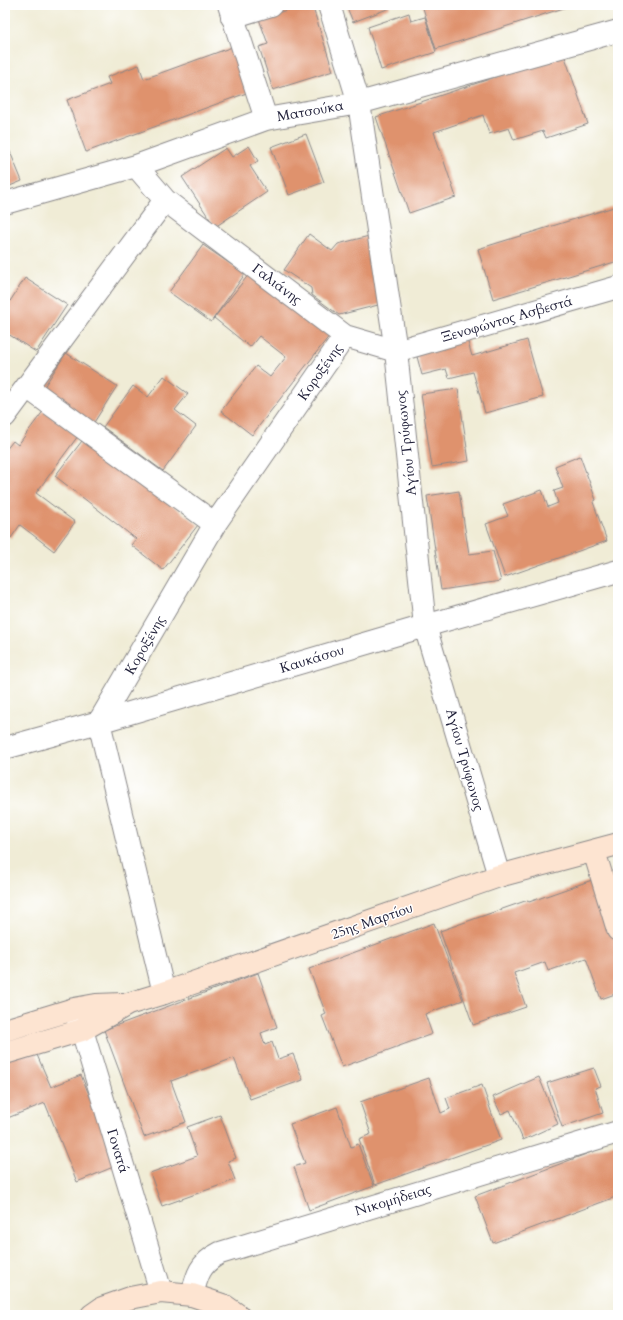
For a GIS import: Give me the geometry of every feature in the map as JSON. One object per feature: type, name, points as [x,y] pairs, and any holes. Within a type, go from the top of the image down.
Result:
[{"type":"main road","name":"25ης Μαρτίου","points":[[5,1053],[82,1030],[128,1004],[164,993],[499,876],[618,844]]},
{"type":"main road","points":[[594,851],[618,930]]},
{"type":"main road","name":"25ης Μαρτίου","points":[[5,1030],[74,1009],[96,1005],[128,1004]]},
{"type":"main road","points":[[92,1315],[102,1308],[130,1298],[161,1292],[192,1295],[225,1306],[238,1315]]},
{"type":"street","points":[[266,119],[231,11],[272,5]]},
{"type":"street","name":"Αγίου Τρύφωνος","points":[[329,5],[359,103],[396,351],[425,626],[499,876]]},
{"type":"street","name":"Ματσούκα","points":[[5,203],[136,166],[266,119],[359,103],[618,31]]},
{"type":"street","name":"Γαλιάνης","points":[[136,166],[165,200],[345,336],[396,351]]},
{"type":"street","points":[[5,416],[165,200]]},
{"type":"street","name":"Ξενοφώντος Ασβεστά","points":[[396,351],[618,287]]},
{"type":"street","name":"Κοροξένης","points":[[99,722],[215,524],[345,336]]},
{"type":"street","points":[[27,387],[215,524]]},
{"type":"street","name":"Καυκάσου","points":[[5,748],[618,571]]},
{"type":"street","points":[[99,722],[164,993]]},
{"type":"street","name":"Γονατά","points":[[74,1009],[82,1030],[161,1292]]},
{"type":"street","name":"Νικομήδειας","points":[[192,1295],[197,1274],[210,1258],[220,1253],[618,1132]]},
{"type":"building","points":[[302,5],[312,5],[333,71],[273,90],[259,47],[268,44],[259,19]]},
{"type":"building","points":[[346,5],[389,5],[390,8],[353,22]]},
{"type":"building","points":[[422,5],[573,5],[436,49]]},
{"type":"building","points":[[409,13],[411,21],[425,17],[436,52],[381,70],[368,27]]},
{"type":"building","points":[[235,46],[252,91],[86,152],[67,100],[110,84],[107,77],[139,65],[144,79]]},
{"type":"building","points":[[564,54],[588,124],[546,138],[543,131],[514,140],[509,128],[489,134],[483,115],[434,132],[456,197],[409,213],[376,117]]},
{"type":"building","points":[[306,134],[324,182],[289,195],[271,147]]},
{"type":"building","points":[[6,142],[22,181],[5,188],[5,143]]},
{"type":"building","points":[[249,146],[258,161],[250,166],[267,192],[215,227],[182,177],[226,148],[232,157]]},
{"type":"building","points":[[617,206],[618,261],[493,299],[478,249]]},
{"type":"building","points":[[309,234],[332,251],[338,244],[373,235],[382,304],[339,315],[312,295],[311,288],[284,270]]},
{"type":"building","points":[[203,245],[245,274],[211,322],[169,292]]},
{"type":"building","points":[[250,273],[330,335],[252,435],[221,411],[256,366],[270,377],[286,357],[259,336],[250,347],[214,318]]},
{"type":"building","points":[[25,278],[67,305],[36,352],[5,332],[5,309]]},
{"type":"building","points":[[467,339],[472,356],[527,340],[543,397],[485,413],[473,372],[449,378],[446,369],[422,375],[416,353]]},
{"type":"building","points":[[66,353],[117,386],[93,424],[42,390]]},
{"type":"building","points":[[164,376],[188,394],[175,410],[196,426],[163,471],[103,427],[133,386],[148,397]]},
{"type":"building","points":[[458,389],[469,461],[432,467],[421,394]]},
{"type":"building","points":[[44,410],[78,436],[36,493],[75,522],[54,551],[20,525],[11,538],[5,533],[5,451],[13,441],[18,445]]},
{"type":"building","points":[[85,437],[198,525],[163,570],[131,545],[136,539],[55,476]]},
{"type":"building","points":[[580,456],[596,500],[593,502],[607,541],[505,577],[486,524],[508,516],[503,504],[542,490],[548,507],[558,503],[554,491],[563,488],[555,466]]},
{"type":"building","points":[[459,491],[469,554],[493,551],[501,581],[441,590],[427,496]]},
{"type":"building","points":[[595,879],[618,944],[618,993],[601,999],[586,958],[548,971],[545,962],[514,973],[526,1007],[473,1025],[440,931],[528,900],[529,902]]},
{"type":"building","points":[[434,923],[463,1000],[425,1014],[432,1034],[342,1067],[322,1016],[326,1014],[309,969]]},
{"type":"building","points":[[258,973],[277,1027],[261,1033],[265,1045],[272,1042],[278,1059],[293,1054],[303,1080],[250,1099],[234,1058],[171,1081],[186,1122],[144,1137],[104,1030]]},
{"type":"building","points":[[34,1048],[51,1087],[81,1075],[118,1165],[77,1182],[45,1103],[5,1119],[5,1060]]},
{"type":"building","points":[[594,1068],[601,1086],[595,1088],[603,1113],[562,1127],[547,1083]]},
{"type":"building","points":[[539,1077],[558,1124],[523,1140],[510,1110],[501,1114],[493,1097]]},
{"type":"building","points":[[429,1078],[441,1113],[450,1109],[446,1098],[482,1085],[501,1140],[375,1185],[359,1139],[371,1134],[360,1102]]},
{"type":"building","points":[[337,1107],[351,1147],[358,1144],[374,1186],[309,1210],[294,1167],[305,1163],[290,1124]]},
{"type":"building","points":[[220,1115],[236,1158],[228,1161],[235,1180],[162,1206],[150,1173],[197,1156],[187,1127]]},
{"type":"building","points":[[618,1142],[618,1196],[493,1243],[475,1196]]}]
